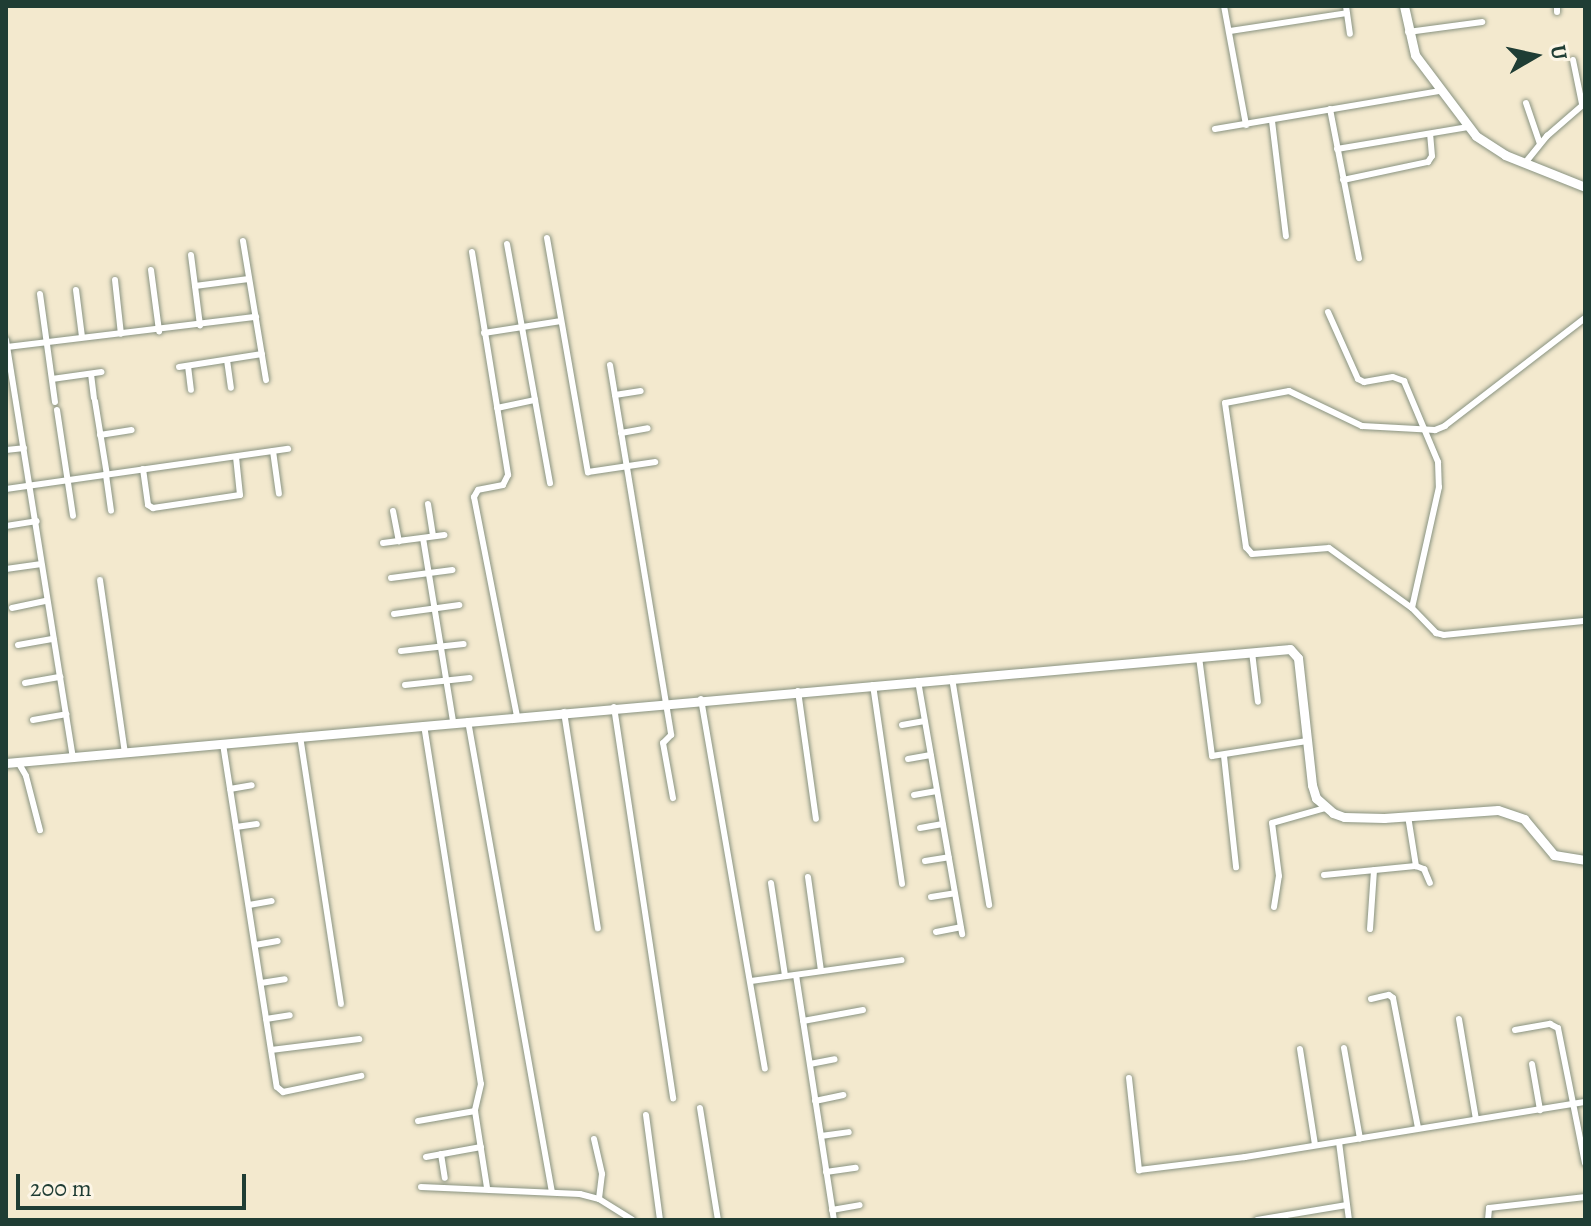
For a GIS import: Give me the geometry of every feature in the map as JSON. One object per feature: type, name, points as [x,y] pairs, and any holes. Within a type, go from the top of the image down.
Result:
[{"type":"street","points":[[1224,6],[1246,125]]},
{"type":"street","points":[[1404,6],[1415,55],[1468,127],[1487,145],[1585,187]]},
{"type":"street","points":[[1230,31],[1346,9],[1350,34]]},
{"type":"street","points":[[1408,32],[1482,22]]},
{"type":"street","points":[[1525,163],[1540,144],[1584,104],[1573,60]]},
{"type":"street","points":[[1215,129],[1439,91]]},
{"type":"street","points":[[1526,103],[1540,144]]},
{"type":"street","points":[[1330,109],[1359,258]]},
{"type":"street","points":[[1272,121],[1286,236]]},
{"type":"street","points":[[1337,149],[1468,127]]},
{"type":"street","points":[[1343,180],[1428,162],[1432,156],[1430,134]]},
{"type":"street","points":[[547,238],[588,472],[655,462]]},
{"type":"street","points":[[243,241],[266,380]]},
{"type":"street","points":[[507,244],[550,483]]},
{"type":"street","points":[[472,252],[508,481],[478,490],[474,497],[517,716]]},
{"type":"street","points":[[191,255],[200,325]]},
{"type":"street","points":[[151,270],[159,331]]},
{"type":"street","points":[[195,286],[249,279]]},
{"type":"street","points":[[115,280],[121,334]]},
{"type":"street","points":[[76,290],[82,337]]},
{"type":"street","points":[[40,294],[73,516]]},
{"type":"street","points":[[1328,312],[1358,379],[1364,382],[1402,379],[1438,462],[1439,487],[1412,608]]},
{"type":"street","points":[[73,757],[40,564],[37,521],[8,370],[7,344],[159,331],[256,317]]},
{"type":"street","points":[[1585,318],[1445,426],[1426,431],[1362,426],[1289,391],[1225,403],[1249,551],[1329,548],[1412,608],[1436,633],[1444,635],[1585,621]]},
{"type":"street","points":[[484,333],[561,321]]},
{"type":"street","points":[[179,367],[262,354]]},
{"type":"street","points":[[227,360],[231,388]]},
{"type":"street","points":[[610,365],[671,735],[663,743],[673,798]]},
{"type":"street","points":[[188,366],[191,390]]},
{"type":"street","points":[[52,379],[102,372]]},
{"type":"street","points":[[91,374],[111,511]]},
{"type":"street","points":[[615,395],[641,391]]},
{"type":"street","points":[[497,408],[535,400]]},
{"type":"street","points":[[6,411],[18,410]]},
{"type":"street","points":[[621,433],[648,428]]},
{"type":"street","points":[[100,435],[132,430]]},
{"type":"street","points":[[6,450],[24,448]]},
{"type":"street","points":[[6,489],[288,449]]},
{"type":"street","points":[[273,451],[279,494]]},
{"type":"street","points":[[143,469],[149,507],[167,506],[240,495],[236,457]]},
{"type":"street","points":[[428,504],[433,536]]},
{"type":"street","points":[[393,511],[399,541]]},
{"type":"street","points":[[6,526],[37,521]]},
{"type":"street","points":[[383,543],[444,535]]},
{"type":"street","points":[[423,538],[453,722]]},
{"type":"street","points":[[6,569],[40,564]]},
{"type":"street","points":[[391,578],[452,570]]},
{"type":"street","points":[[100,580],[125,753]]},
{"type":"street","points":[[12,608],[46,601]]},
{"type":"street","points":[[394,614],[459,605]]},
{"type":"street","points":[[18,645],[53,639]]},
{"type":"street","points":[[401,651],[464,644]]},
{"type":"street","points":[[6,763],[1290,649],[1295,652],[1312,785],[1316,798],[1325,808],[1344,817],[1408,816],[1483,809],[1514,813],[1524,819],[1554,855],[1585,860]]},
{"type":"street","points":[[1252,652],[1258,702]]},
{"type":"street","points":[[1199,657],[1212,756],[1307,741]]},
{"type":"street","points":[[25,683],[60,677]]},
{"type":"street","points":[[405,685],[470,678]]},
{"type":"street","points":[[952,678],[989,905]]},
{"type":"street","points":[[918,681],[961,931],[936,932]]},
{"type":"street","points":[[873,685],[902,884]]},
{"type":"street","points":[[798,691],[816,819]]},
{"type":"street","points":[[701,699],[765,1069]]},
{"type":"street","points":[[614,707],[673,1099]]},
{"type":"street","points":[[564,712],[598,928]]},
{"type":"street","points":[[33,720],[66,714]]},
{"type":"street","points":[[468,721],[552,1192]]},
{"type":"street","points":[[902,725],[925,721]]},
{"type":"street","points":[[424,725],[481,1084],[475,1111],[487,1188]]},
{"type":"street","points":[[300,736],[341,1004]]},
{"type":"street","points":[[223,744],[271,1050],[281,1091],[361,1076]]},
{"type":"street","points":[[908,759],[931,755]]},
{"type":"street","points":[[1224,756],[1236,867]]},
{"type":"street","points":[[18,762],[26,776],[40,830]]},
{"type":"street","points":[[230,789],[252,785]]},
{"type":"street","points":[[914,795],[937,791]]},
{"type":"street","points":[[1274,907],[1279,876],[1272,823],[1325,808]]},
{"type":"street","points":[[1408,816],[1416,866]]},
{"type":"street","points":[[236,827],[257,824]]},
{"type":"street","points":[[920,828],[943,824]]},
{"type":"street","points":[[925,861],[949,857]]},
{"type":"street","points":[[1324,875],[1416,866],[1424,869],[1430,883]]},
{"type":"street","points":[[1370,929],[1374,870]]},
{"type":"street","points":[[808,877],[821,971]]},
{"type":"street","points":[[771,883],[785,976]]},
{"type":"street","points":[[931,897],[955,893]]},
{"type":"street","points":[[249,905],[272,901]]},
{"type":"street","points":[[255,945],[278,941]]},
{"type":"street","points":[[751,981],[902,960]]},
{"type":"street","points":[[796,975],[834,1220]]},
{"type":"street","points":[[261,983],[285,979]]},
{"type":"street","points":[[1371,999],[1389,995],[1393,998],[1418,1128]]},
{"type":"street","points":[[803,1021],[863,1010]]},
{"type":"street","points":[[266,1019],[290,1015]]},
{"type":"street","points":[[1459,1019],[1476,1119]]},
{"type":"street","points":[[1515,1030],[1557,1025],[1576,1104],[1585,1163]]},
{"type":"street","points":[[271,1050],[359,1039]]},
{"type":"street","points":[[1344,1048],[1360,1139]]},
{"type":"street","points":[[1300,1049],[1315,1145]]},
{"type":"street","points":[[810,1064],[835,1059]]},
{"type":"street","points":[[1532,1064],[1540,1110]]},
{"type":"street","points":[[1129,1078],[1139,1170],[1360,1139],[1585,1102]]},
{"type":"street","points":[[815,1101],[843,1095]]},
{"type":"street","points":[[700,1108],[718,1220]]},
{"type":"street","points":[[418,1121],[475,1111]]},
{"type":"street","points":[[646,1115],[660,1220]]},
{"type":"street","points":[[821,1136],[849,1132]]},
{"type":"street","points":[[594,1139],[602,1174],[599,1199]]},
{"type":"street","points":[[1339,1142],[1349,1220]]},
{"type":"street","points":[[426,1157],[481,1147]]},
{"type":"street","points":[[441,1154],[445,1178]]},
{"type":"street","points":[[826,1172],[856,1168]]},
{"type":"street","points":[[421,1187],[580,1194],[599,1199],[632,1220]]},
{"type":"street","points":[[1488,1220],[1489,1208],[1585,1197]]},
{"type":"street","points":[[832,1210],[860,1205]]},
{"type":"street","points":[[1257,1220],[1347,1205]]}]
